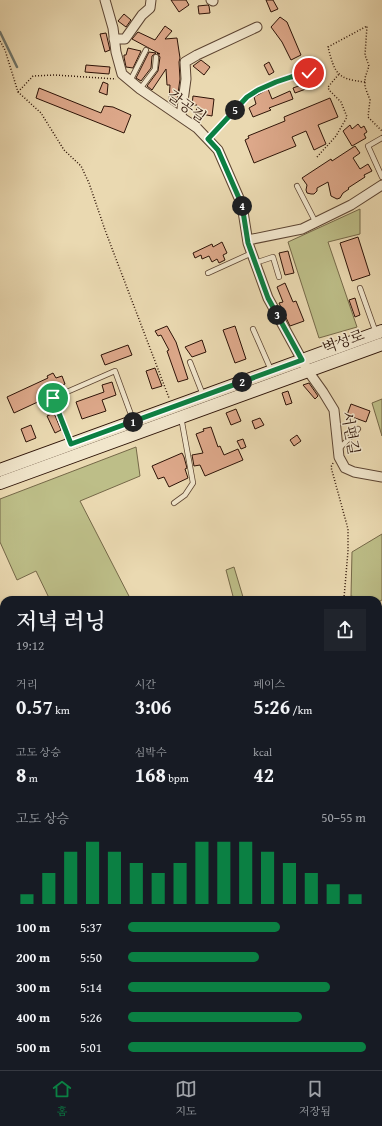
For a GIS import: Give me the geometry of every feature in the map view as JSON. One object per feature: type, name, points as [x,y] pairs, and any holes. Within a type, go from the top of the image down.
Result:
[{"type":"main road","name":"벽성로","points":[[0,470],[379,332]]},
{"type":"main road","name":"벽성로","points":[[0,483],[382,344]]},
{"type":"street","name":"갈공길","points":[[106,0],[113,28],[116,52],[122,74],[140,89],[197,128],[218,150],[242,205],[248,240],[268,298],[308,371]]},
{"type":"street","points":[[114,39],[125,39],[142,15],[150,8],[151,0]]},
{"type":"street","points":[[181,116],[186,79],[185,62],[257,27]]},
{"type":"street","points":[[248,240],[302,229],[351,205],[382,185]]},
{"type":"street","name":"서편길","points":[[308,371],[324,392],[334,410],[339,458],[345,468],[354,472],[382,477]]},
{"type":"lane","points":[[130,81],[146,50]]},
{"type":"lane","points":[[140,89],[155,69],[156,57]]},
{"type":"lane","points":[[208,139],[247,97],[276,82],[309,73]]},
{"type":"lane","points":[[382,138],[368,146],[382,177]]},
{"type":"lane","points":[[297,186],[316,223]]},
{"type":"lane","points":[[208,273],[252,253]]},
{"type":"lane","points":[[255,263],[273,256],[279,277]]},
{"type":"lane","points":[[360,288],[379,332]]},
{"type":"lane","points":[[253,329],[272,371]]},
{"type":"lane","points":[[190,362],[203,396]]},
{"type":"lane","points":[[71,444],[53,398],[115,371],[133,422]]},
{"type":"lane","points":[[174,503],[185,495],[193,482],[181,417]]},
{"type":"lane","points":[[338,450],[358,429]]},
{"type":"path","points":[[365,82],[345,79],[336,72],[328,47],[367,26],[365,55],[369,66],[365,87],[370,100],[368,117],[382,131]]},
{"type":"path","points":[[0,41],[5,50],[18,92],[41,113],[64,150],[81,166],[89,183],[105,230],[173,407]]},
{"type":"path","points":[[317,157],[336,136],[347,117],[341,102],[329,90],[328,87],[339,74]]},
{"type":"path","points":[[18,92],[33,76],[55,75],[99,77],[130,81]]},
{"type":"path","points":[[338,450],[331,467],[348,529],[348,551],[344,596]]},
{"type":"green space","points":[[360,209],[360,234],[328,242],[357,327],[319,338],[288,242]]},
{"type":"green space","points":[[382,399],[382,436],[372,403]]},
{"type":"green space","points":[[136,447],[140,476],[80,501],[129,596],[48,596],[36,571],[17,580],[0,542],[0,499]]},
{"type":"green space","points":[[382,534],[382,596],[351,596],[352,552]]},
{"type":"green space","points":[[234,567],[243,596],[233,596],[226,570]]},
{"type":"building","points":[[171,0],[186,0],[189,5],[179,12]]},
{"type":"building","points":[[266,0],[273,0],[278,9],[271,12]]},
{"type":"building","points":[[208,5],[210,13],[199,14],[198,6]]},
{"type":"building","points":[[124,14],[131,20],[126,27],[118,21]]},
{"type":"building","points":[[280,17],[287,22],[301,55],[291,60],[282,42],[271,27]]},
{"type":"building","points":[[165,26],[172,31],[165,39],[177,38],[180,58],[180,79],[177,101],[169,101],[170,85],[167,85],[166,69],[152,90],[147,86],[158,71],[160,57],[157,53],[160,54],[132,39],[138,32],[155,40]]},
{"type":"building","points":[[106,33],[110,50],[105,52],[100,34]]},
{"type":"building","points":[[128,48],[141,51],[133,68],[126,67],[124,55],[126,55]]},
{"type":"building","points":[[149,52],[156,53],[152,56],[151,68],[141,81],[136,78]]},
{"type":"building","points":[[201,60],[210,67],[204,75],[193,66]]},
{"type":"building","points":[[269,62],[274,72],[269,75],[264,65]]},
{"type":"building","points":[[86,65],[110,67],[109,74],[85,72]]},
{"type":"building","points":[[312,81],[314,86],[295,93],[293,88]]},
{"type":"building","points":[[103,82],[108,84],[107,95],[99,92]]},
{"type":"building","points":[[39,88],[101,113],[104,106],[113,107],[131,115],[124,133],[36,98]]},
{"type":"building","points":[[268,89],[272,99],[290,91],[293,99],[269,108],[271,110],[253,117],[249,108],[256,104],[254,97]]},
{"type":"building","points":[[193,96],[214,99],[212,116],[196,113],[197,105],[192,105]]},
{"type":"building","points":[[330,98],[338,117],[318,125],[326,144],[314,150],[306,131],[292,137],[296,146],[254,163],[245,140],[249,138],[248,136],[285,121],[284,117]]},
{"type":"building","points":[[358,124],[361,128],[364,126],[367,132],[364,134],[366,138],[352,146],[343,131],[350,125],[352,129]]},
{"type":"building","points":[[355,146],[360,153],[353,158],[360,169],[368,164],[372,171],[364,175],[365,177],[348,188],[349,189],[343,193],[340,198],[337,199],[331,196],[328,182],[317,188],[317,191],[314,194],[307,193],[307,185],[302,178],[331,159],[332,161]]},
{"type":"building","points":[[358,237],[370,275],[352,281],[340,243]]},
{"type":"building","points":[[222,242],[227,253],[223,255],[225,260],[219,263],[217,259],[212,262],[209,256],[202,259],[201,255],[195,258],[193,253],[212,244],[213,247]]},
{"type":"building","points":[[288,251],[294,273],[285,275],[279,253]]},
{"type":"building","points":[[285,283],[293,302],[296,301],[304,321],[290,326],[279,303],[283,302],[277,287]]},
{"type":"building","points":[[355,298],[360,315],[355,317],[349,300]]},
{"type":"building","points":[[167,326],[176,342],[188,379],[178,382],[167,351],[169,350],[161,335],[158,336],[155,331]]},
{"type":"building","points":[[235,326],[246,359],[235,363],[223,330]]},
{"type":"building","points":[[202,340],[206,352],[192,357],[185,347]]},
{"type":"building","points":[[128,345],[132,355],[105,365],[101,355]]},
{"type":"building","points":[[155,368],[162,386],[152,389],[146,371]]},
{"type":"building","points":[[53,373],[56,378],[62,376],[65,384],[47,392],[50,400],[43,403],[42,400],[14,413],[7,397],[48,378],[47,376]]},
{"type":"building","points":[[112,382],[116,395],[102,400],[106,411],[82,419],[76,402],[104,392],[102,385]]},
{"type":"building","points":[[309,383],[318,396],[315,399],[303,385]]},
{"type":"building","points":[[288,391],[292,403],[286,405],[282,393]]},
{"type":"building","points":[[351,404],[370,411],[366,422],[347,415]]},
{"type":"building","points":[[236,409],[241,421],[231,425],[226,413]]},
{"type":"building","points":[[54,413],[61,430],[55,433],[47,416]]},
{"type":"building","points":[[260,418],[264,425],[255,429],[252,421]]},
{"type":"building","points":[[31,425],[36,438],[26,442],[21,429]]},
{"type":"building","points":[[211,427],[218,447],[220,446],[224,455],[238,449],[243,460],[205,476],[200,465],[194,466],[192,455],[203,453],[196,434],[204,431],[203,429]]},
{"type":"building","points":[[297,435],[301,441],[294,446],[290,440]]},
{"type":"building","points":[[243,439],[246,447],[241,449],[237,441]]},
{"type":"building","points":[[182,453],[187,468],[185,469],[188,478],[169,487],[164,477],[158,479],[152,466]]},
{"type":"waterway","points":[[0,32],[17,67]]},
{"type":"route","points":[[53,398],[71,444],[302,360],[268,298],[248,243],[242,205],[218,150],[208,139],[247,97],[276,82],[309,73]]}]
